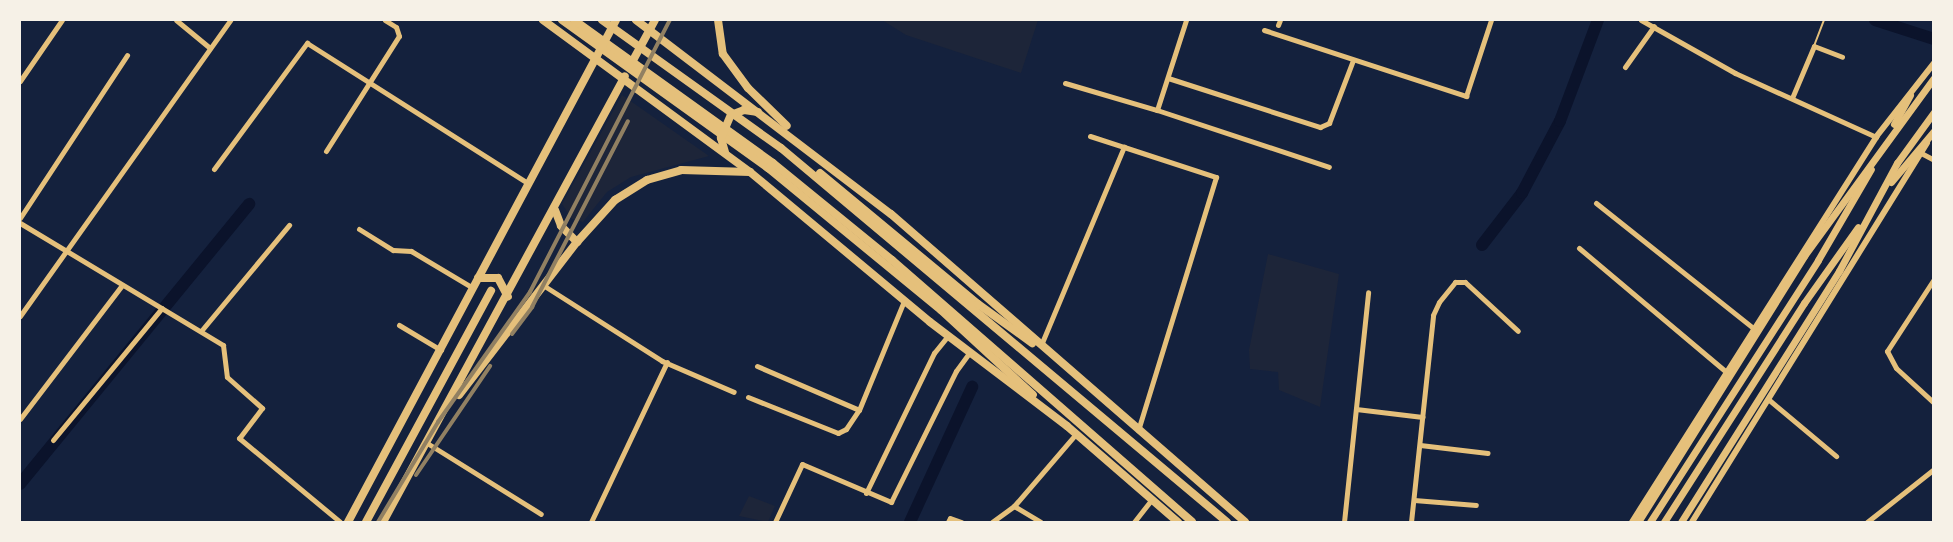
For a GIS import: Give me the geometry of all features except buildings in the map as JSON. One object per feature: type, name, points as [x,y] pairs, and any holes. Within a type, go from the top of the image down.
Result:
[{"type":"main road","points":[[562,20],[768,168],[941,310],[1067,426],[1178,522]]},
{"type":"main road","points":[[574,20],[773,163],[892,260],[1192,522]]},
{"type":"main road","points":[[545,21],[564,26],[580,20]]},
{"type":"main road","points":[[602,20],[781,148],[1227,522]]},
{"type":"main road","points":[[348,522],[614,20],[784,144],[993,316],[1057,360]]},
{"type":"main road","points":[[636,20],[814,153],[1245,522]]},
{"type":"main road","points":[[383,522],[508,297],[655,20]]},
{"type":"main road","points":[[718,20],[723,54],[736,72],[814,153]]},
{"type":"main road","points":[[545,21],[726,152],[904,301],[1067,426]]},
{"type":"main road","points":[[1638,522],[1804,256],[1934,78]]},
{"type":"main road","points":[[1650,522],[1818,260],[1910,95]]},
{"type":"main road","points":[[726,152],[721,138],[731,115],[744,110],[761,112]]},
{"type":"main road","points":[[1681,522],[1839,271],[1897,163],[1934,112]]},
{"type":"main road","points":[[1664,522],[1829,267],[1900,168],[1934,132]]},
{"type":"main road","points":[[444,413],[546,287],[577,242],[615,200],[647,180],[681,170],[750,172]]},
{"type":"main road","points":[[555,210],[561,226],[577,242]]},
{"type":"main road","points":[[478,278],[498,278],[508,297]]},
{"type":"main road","points":[[366,522],[491,291]]},
{"type":"street","points":[[20,81],[62,20]]},
{"type":"street","points":[[176,20],[210,48]]},
{"type":"street","points":[[20,316],[230,20]]},
{"type":"street","points":[[326,152],[399,36],[393,22],[385,20]]},
{"type":"street","points":[[1157,110],[1186,20]]},
{"type":"street","points":[[1264,30],[1466,96],[1491,20]]},
{"type":"street","points":[[1641,20],[1727,69],[1875,137]]},
{"type":"street","points":[[1625,67],[1654,26]]},
{"type":"street","points":[[213,170],[307,42],[528,183]]},
{"type":"street","points":[[1792,98],[1814,46],[1842,57]]},
{"type":"street","points":[[20,218],[127,55]]},
{"type":"street","points":[[1168,78],[1320,126],[1329,123],[1353,60]]},
{"type":"street","points":[[1632,522],[1725,371],[1875,137],[1933,64]]},
{"type":"street","points":[[1065,83],[1157,110],[1329,167]]},
{"type":"street","points":[[1692,522],[1934,132]]},
{"type":"street","points":[[1090,136],[1216,177],[1138,430]]},
{"type":"street","points":[[1041,345],[1124,147]]},
{"type":"street","points":[[1921,153],[1934,160]]},
{"type":"street","points":[[1596,203],[1753,328]]},
{"type":"street","points":[[20,223],[223,345],[227,377],[262,408],[238,438],[340,522]]},
{"type":"street","points":[[201,331],[289,225]]},
{"type":"street","points":[[359,229],[393,250],[411,251],[473,288]]},
{"type":"street","points":[[1579,248],[1725,371]]},
{"type":"street","points":[[1934,279],[1892,338],[1887,351],[1896,368],[1934,403]]},
{"type":"street","points":[[1411,522],[1433,315],[1455,282],[1470,286],[1518,332]]},
{"type":"street","points":[[20,419],[122,285]]},
{"type":"street","points":[[546,287],[667,362],[734,392]]},
{"type":"street","points":[[1344,522],[1368,292]]},
{"type":"street","points":[[748,397],[838,433],[846,429],[859,410],[904,301]]},
{"type":"street","points":[[53,440],[162,308]]},
{"type":"street","points":[[399,326],[441,350]]},
{"type":"street","points":[[866,493],[934,353],[948,336]]},
{"type":"street","points":[[775,522],[801,464],[891,502],[956,370],[969,353]]},
{"type":"street","points":[[591,522],[667,362]]},
{"type":"street","points":[[758,366],[859,410]]},
{"type":"street","points":[[1768,399],[1836,456]]},
{"type":"street","points":[[1356,409],[1423,417]]},
{"type":"street","points":[[992,522],[1014,506],[1076,434]]},
{"type":"street","points":[[427,443],[541,514]]},
{"type":"street","points":[[1420,445],[1488,453]]},
{"type":"street","points":[[1867,522],[1934,468]]},
{"type":"street","points":[[1134,522],[1151,500]]},
{"type":"street","points":[[1414,500],[1476,505]]},
{"type":"street","points":[[1014,506],[1041,522]]},
{"type":"street","points":[[949,520],[961,522]]},
{"type":"lane","points":[[1814,46],[1824,20]]},
{"type":"shaded area","points":[[882,20],[1038,20],[1021,73],[906,35]]},
{"type":"shaded area","points":[[622,95],[709,156],[631,177],[607,192],[583,222],[572,219],[562,204]]},
{"type":"shaded area","points":[[1268,254],[1339,274],[1320,407],[1279,390],[1278,372],[1250,369],[1249,350]]},
{"type":"shaded area","points":[[749,496],[775,506],[768,522],[739,516]]},
{"type":"waterway","points":[[1482,245],[1522,193],[1560,121],[1598,20]]},
{"type":"waterway","points":[[1875,20],[1934,39]]},
{"type":"waterway","points":[[20,484],[249,204]]},
{"type":"waterway","points":[[910,522],[972,387]]},
{"type":"railway","points":[[378,522],[438,422],[530,292],[670,20]]},
{"type":"railway","points":[[512,334],[532,307],[628,121]]},
{"type":"railway","points":[[416,475],[490,366]]}]
